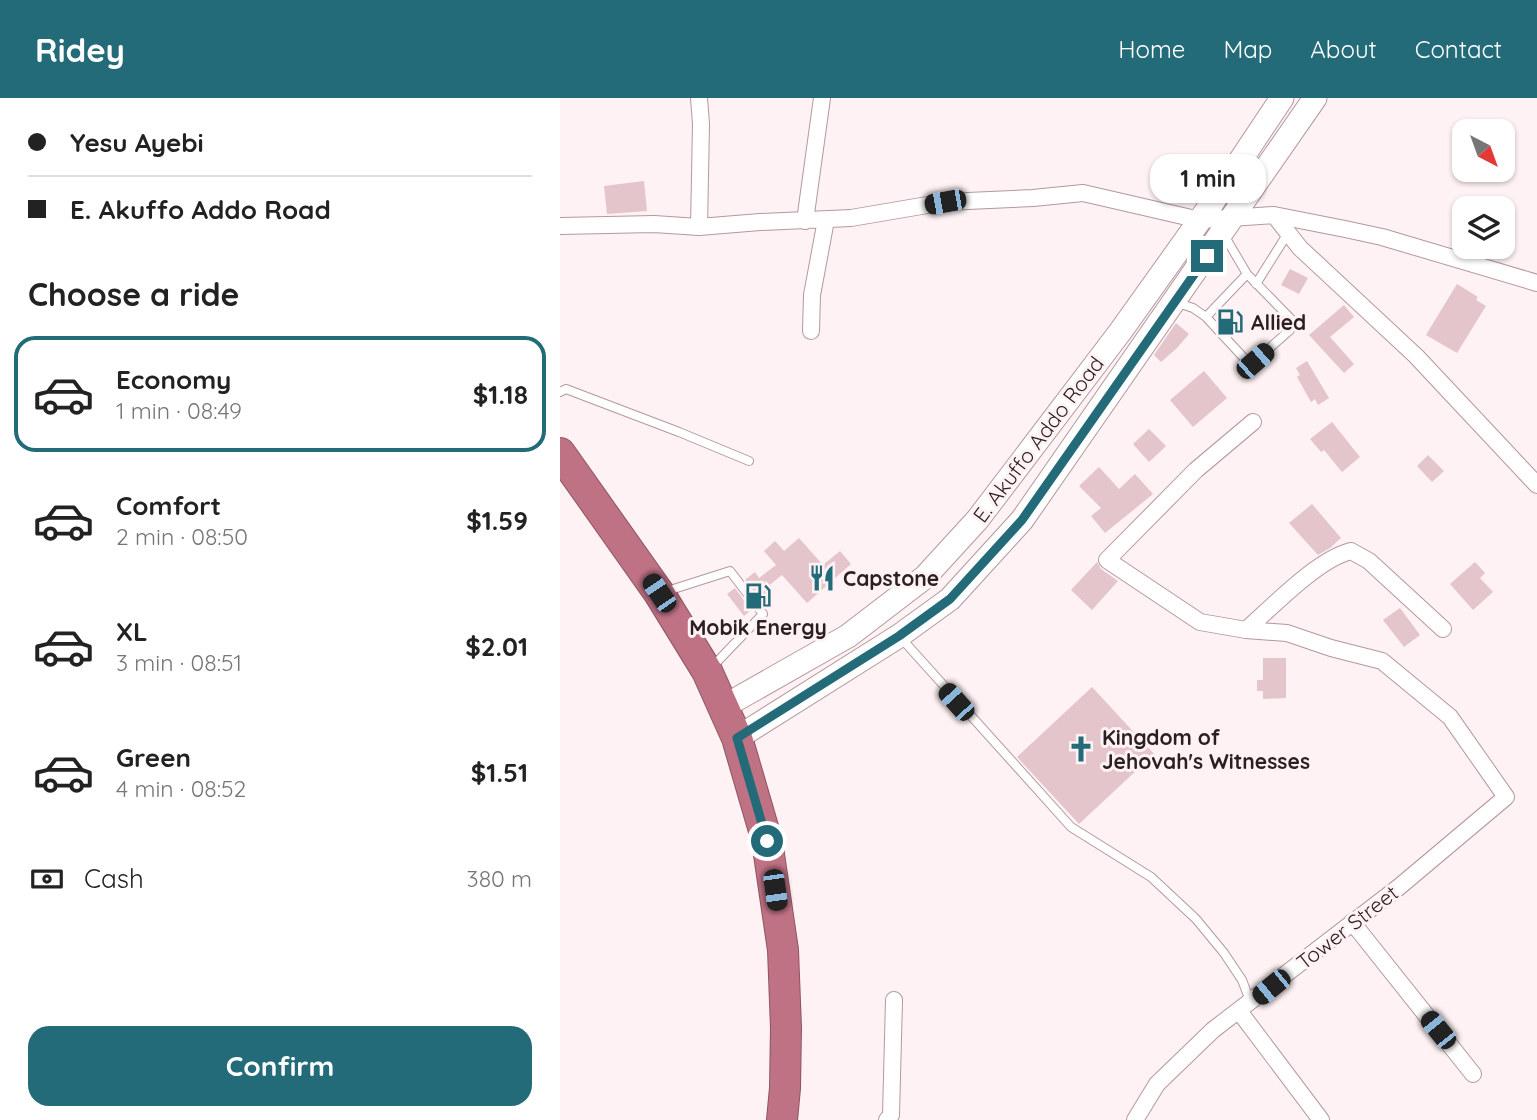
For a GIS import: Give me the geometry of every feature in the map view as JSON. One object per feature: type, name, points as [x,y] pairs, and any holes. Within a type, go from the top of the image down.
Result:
[{"type":"highway","points":[[560,453],[659,593],[707,671],[737,738],[767,841],[783,950],[786,1028],[782,1120]]},
{"type":"main road","name":"E. Akuffo Addo Road","points":[[723,707],[848,636],[925,577],[978,519],[1120,332],[1282,98]]},
{"type":"main road","name":"E. Akuffo Addo Road","points":[[737,738],[899,636],[950,599],[1022,520],[1315,98]]},
{"type":"street","points":[[699,98],[699,227]]},
{"type":"street","points":[[805,221],[822,98]]},
{"type":"street","points":[[560,226],[654,224],[699,227],[826,220],[945,202],[1033,198],[1083,192],[1228,225],[1274,215],[1382,237],[1537,283]]},
{"type":"street","points":[[1274,215],[1300,248],[1416,356],[1537,485]]},
{"type":"street","points":[[811,331],[813,295],[826,220]]},
{"type":"street","points":[[1253,422],[1196,470],[1107,559],[1200,622],[1246,630],[1311,573],[1338,554],[1351,551],[1369,561],[1443,629]]},
{"type":"street","name":"Tower Street","points":[[1135,1120],[1157,1084],[1213,1030],[1399,887],[1506,797],[1450,717],[1382,661],[1287,633],[1246,630]]},
{"type":"street","points":[[1352,922],[1473,1074]]},
{"type":"street","points":[[887,1120],[891,1115],[894,1000]]},
{"type":"street","points":[[1245,1007],[1321,1120]]},
{"type":"lane","points":[[1175,302],[1193,308],[1206,317],[1248,361],[1255,361],[1293,325],[1292,320],[1247,274],[1228,225]]},
{"type":"lane","points":[[1255,284],[1288,233]]},
{"type":"lane","points":[[1206,317],[1247,274]]},
{"type":"lane","points":[[560,392],[566,389],[749,461]]},
{"type":"lane","points":[[659,593],[730,570],[763,614],[707,671]]},
{"type":"lane","points":[[899,636],[1071,827],[1150,877],[1196,919],[1236,971],[1245,1007]]},
{"type":"building","points":[[644,181],[647,211],[607,214],[604,186]]},
{"type":"building","points":[[1290,269],[1308,278],[1299,294],[1281,285]]},
{"type":"building","points":[[1457,284],[1478,297],[1476,300],[1486,306],[1457,353],[1426,335]]},
{"type":"building","points":[[1344,305],[1354,317],[1330,337],[1354,364],[1344,373],[1309,335]]},
{"type":"building","points":[[1176,323],[1189,334],[1161,362],[1154,355]]},
{"type":"building","points":[[1307,361],[1329,398],[1318,405],[1315,399],[1311,402],[1297,377],[1300,375],[1296,368]]},
{"type":"building","points":[[1204,371],[1227,398],[1193,427],[1170,400]]},
{"type":"building","points":[[1332,422],[1360,457],[1342,472],[1324,450],[1321,452],[1310,439]]},
{"type":"building","points":[[1149,429],[1166,446],[1149,462],[1133,444]]},
{"type":"building","points":[[1428,455],[1444,471],[1432,482],[1417,466]]},
{"type":"building","points":[[1099,467],[1119,489],[1135,474],[1153,494],[1105,533],[1091,516],[1101,508],[1079,486]]},
{"type":"building","points":[[1312,504],[1341,538],[1318,555],[1289,523]]},
{"type":"building","points":[[799,538],[823,565],[840,551],[851,564],[807,603],[782,575],[767,587],[772,593],[762,601],[745,580],[755,572],[759,578],[776,565],[764,551],[775,541],[784,551]]},
{"type":"building","points":[[1097,562],[1101,569],[1118,581],[1092,610],[1071,590]]},
{"type":"building","points":[[1475,562],[1485,573],[1480,578],[1493,592],[1473,610],[1450,584]]},
{"type":"building","points":[[735,588],[751,610],[744,616],[727,594]]},
{"type":"building","points":[[1400,608],[1420,635],[1404,647],[1383,620]]},
{"type":"building","points":[[1263,658],[1286,658],[1286,698],[1263,699],[1263,691],[1257,691],[1257,680],[1263,680]]},
{"type":"building","points":[[1092,687],[1154,754],[1079,824],[1017,757]]},
{"type":"place","name":"Allied","points":[[1230,322]]},
{"type":"place","name":"Capstone","points":[[822,578]]},
{"type":"place","name":"Mobik Energy","points":[[758,596]]},
{"type":"place","name":"Kingdom of Jehovah's Witnesses","points":[[1081,749]]},
{"type":"route","points":[[767,841],[737,738],[899,636],[950,599],[1022,520],[1207,256]]}]
